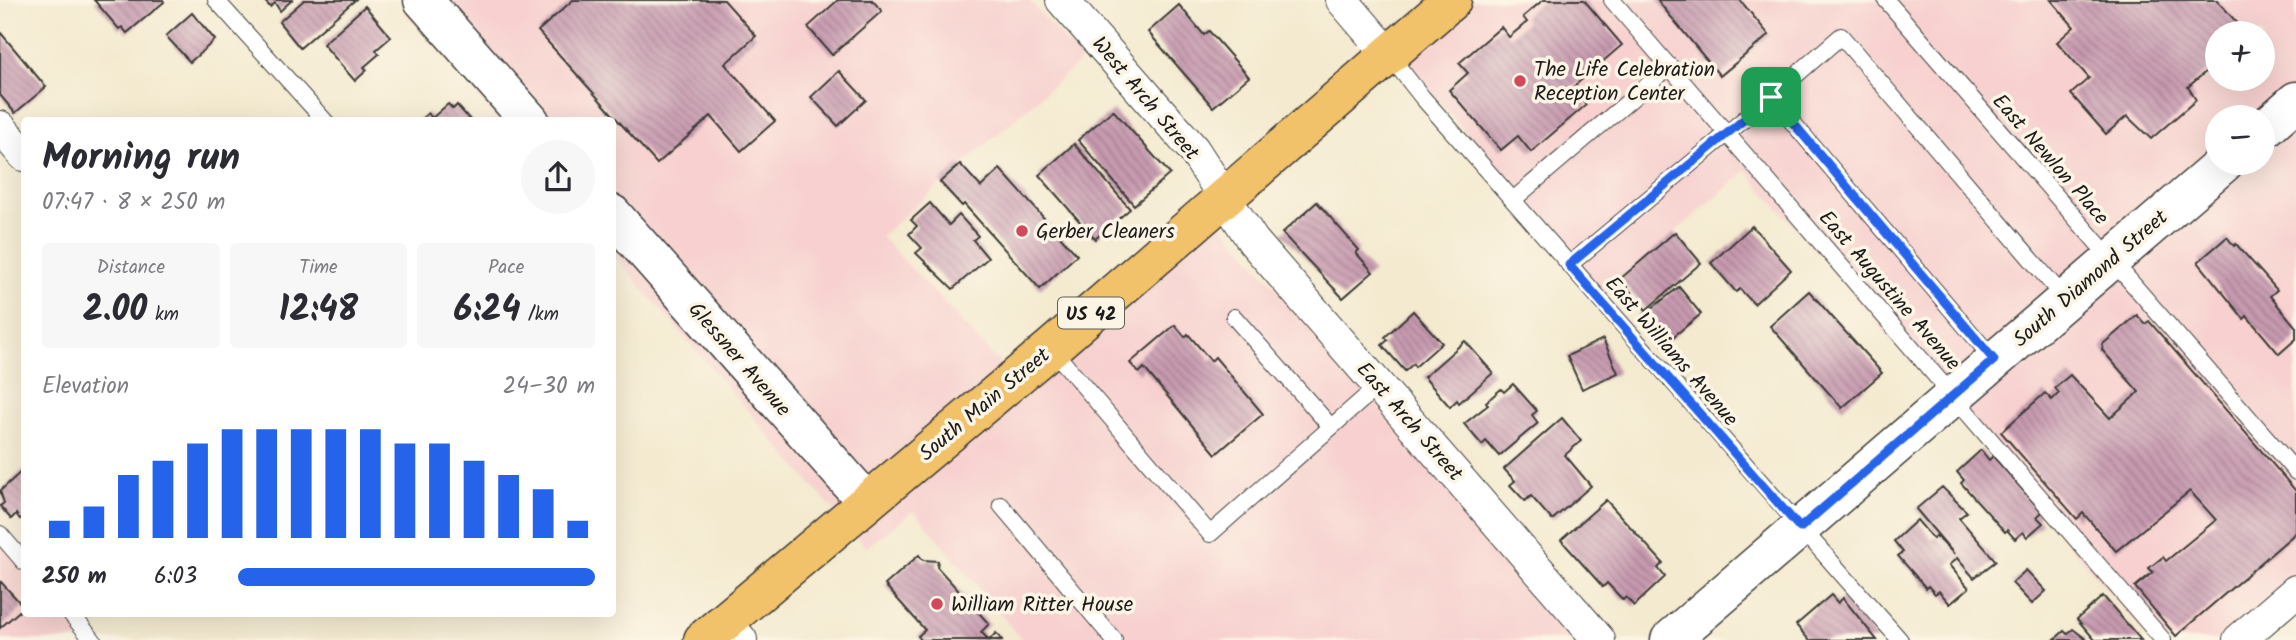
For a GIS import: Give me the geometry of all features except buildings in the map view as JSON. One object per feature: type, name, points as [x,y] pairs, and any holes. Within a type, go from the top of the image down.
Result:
[{"type":"highway","name":"South Main Street","points":[[723,634],[867,502],[1225,199],[1452,0]]},
{"type":"street","points":[[423,0],[526,117]]},
{"type":"street","name":"West Arch Street","points":[[1062,0],[1193,149],[1225,199]]},
{"type":"street","points":[[1342,0],[1389,55]]},
{"type":"street","points":[[2275,119],[2296,101]]},
{"type":"street","points":[[0,127],[21,152]]},
{"type":"street","name":"South Diamond Street","points":[[1670,640],[2210,175]]},
{"type":"street","name":"East Arch Street","points":[[1225,199],[1253,241],[1599,640]]},
{"type":"street","name":"Glessner Avenue","points":[[616,220],[867,502]]},
{"type":"street","points":[[2239,640],[2296,591]]},
{"type":"lane","points":[[216,0],[321,117]]},
{"type":"lane","name":"East Augustine Avenue","points":[[1612,0],[2163,640]]},
{"type":"lane","name":"East Newlon Place","points":[[1886,0],[2296,472]]},
{"type":"lane","points":[[1569,265],[1841,36],[2065,299]]},
{"type":"lane","name":"East Williams Avenue","points":[[1389,55],[1569,265],[1900,640]]},
{"type":"lane","points":[[1513,200],[1670,66]]},
{"type":"lane","points":[[1771,97],[1994,360]]},
{"type":"lane","points":[[1234,317],[1331,428]]},
{"type":"lane","points":[[1051,348],[1210,534],[1379,385]]},
{"type":"lane","points":[[1001,505],[1114,640]]},
{"type":"lane","points":[[0,534],[21,558]]},
{"type":"lane","points":[[74,617],[93,640]]},
{"type":"shaded area","points":[[423,0],[1029,0],[1082,60],[881,236],[1008,372],[1201,200],[1581,640],[1022,640],[914,510],[866,548],[616,257],[616,117],[495,117],[406,14]]},
{"type":"shaded area","points":[[1463,0],[2296,0],[2296,614],[2267,640],[2151,640],[1746,171],[1603,294],[1399,54]]},
{"type":"shaded area","points":[[0,533],[21,557],[21,617],[76,617],[96,640],[0,640]]},
{"type":"place","name":"The Life Celebration Reception Center","points":[[1520,81]]},
{"type":"place","name":"Gerber Cleaners","points":[[1022,231]]},
{"type":"place","name":"William Ritter House","points":[[937,604]]},
{"type":"route","points":[[1771,97],[1994,360],[1800,528],[1569,265],[1771,97]]}]
